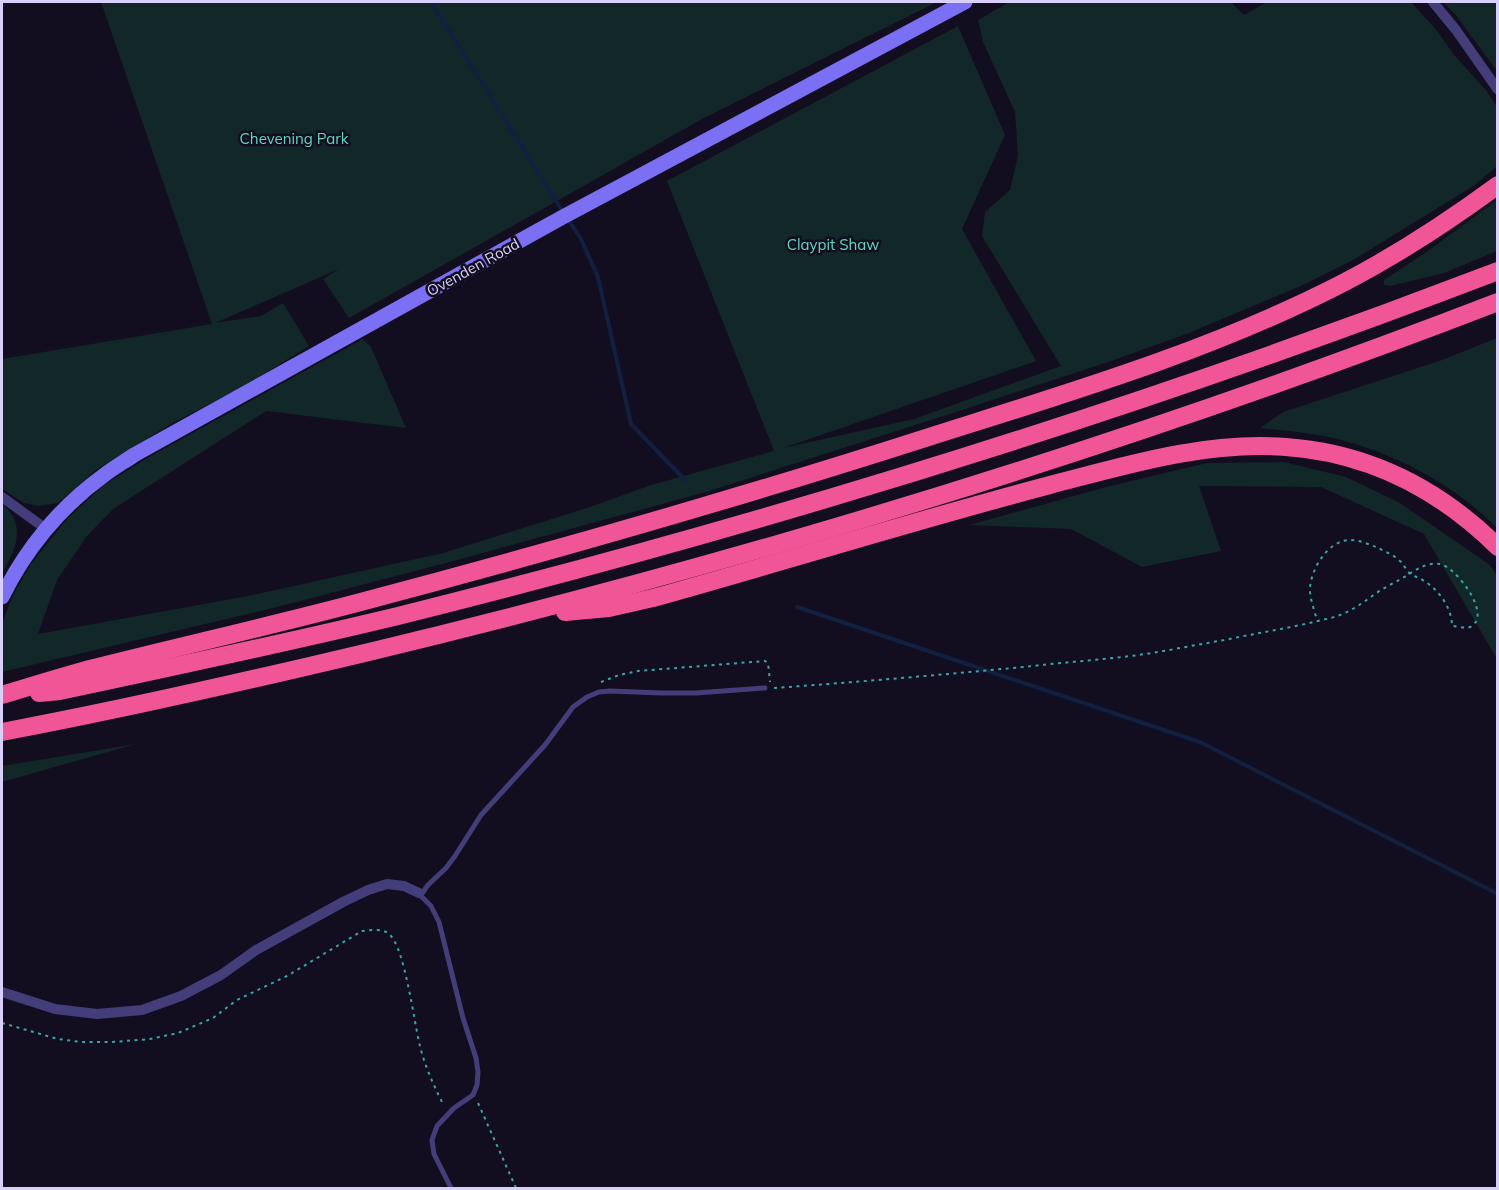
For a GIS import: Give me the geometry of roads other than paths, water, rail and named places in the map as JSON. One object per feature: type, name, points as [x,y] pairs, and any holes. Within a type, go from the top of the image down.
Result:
[{"type":"highway","points":[[2,696],[92,669],[350,605],[616,532],[858,460],[1084,387],[1200,346],[1298,305],[1388,258],[1431,232],[1497,184]]},
{"type":"highway","points":[[2,696],[60,691],[282,643],[519,585],[737,526],[915,473],[1116,408],[1326,335],[1497,271]]},
{"type":"highway","points":[[2,732],[236,683],[502,619],[763,549],[1039,465],[1257,391],[1497,302]]},
{"type":"highway","points":[[502,619],[609,608],[653,598],[1047,486],[1158,459],[1217,448],[1243,446],[1310,450],[1352,459],[1382,469],[1412,482],[1446,503],[1483,533],[1497,548]]},
{"type":"main road","name":"Ovenden Road","points":[[2,597],[25,556],[73,500],[102,476],[134,455],[550,224],[965,2]]},
{"type":"street","points":[[1433,2],[1456,30],[1497,90]]},
{"type":"street","points":[[2,498],[46,530]]},
{"type":"street","points":[[2,992],[55,1009],[97,1014],[142,1010],[181,996],[221,975],[256,950],[368,890],[387,884],[404,886],[420,894]]},
{"type":"lane","points":[[451,1188],[434,1155],[432,1140],[437,1126],[454,1108],[473,1095],[477,1085],[477,1058],[463,1018],[440,922],[431,906],[420,894],[451,862],[481,815],[545,745],[578,702],[592,695],[610,691],[696,693],[765,688]]},
{"type":"waterway","points":[[431,2],[563,212]]},
{"type":"waterway","points":[[567,218],[581,239],[598,277],[631,424],[686,481]]},
{"type":"waterway","points":[[797,607],[1200,742],[1498,894]]},
{"type":"park label","name":"Chevening Park","points":[[294,138]]},
{"type":"park label","name":"Claypit Shaw","points":[[833,244]]}]
